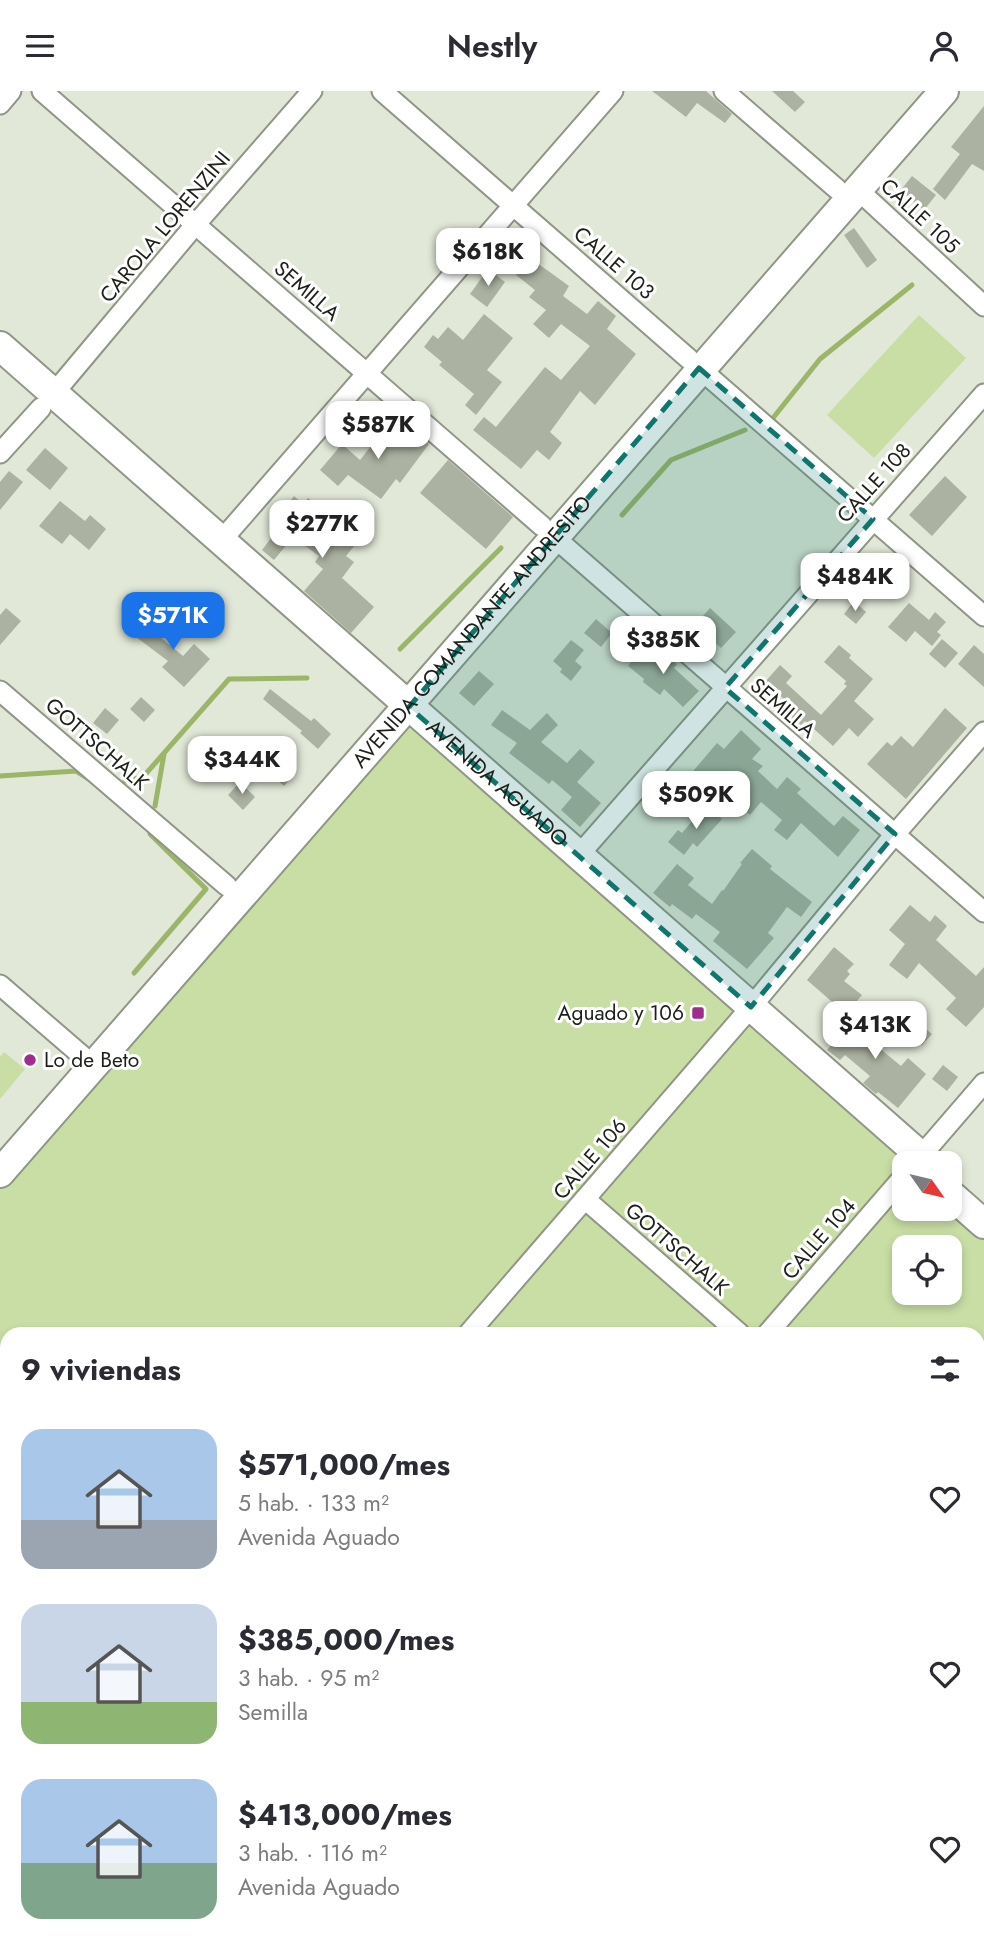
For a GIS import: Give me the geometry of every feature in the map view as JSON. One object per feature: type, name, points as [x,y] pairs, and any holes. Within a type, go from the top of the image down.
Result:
[{"type":"main road","name":"AVENIDA COMANDANTE ANDRESITO","points":[[847,189],[921,91]]},
{"type":"main road","name":"AVENIDA COMANDANTE ANDRESITO","points":[[0,1145],[87,1060],[847,189],[944,91]]},
{"type":"main road","name":"AVENIDA AGUADO","points":[[0,346],[47,400],[208,555],[397,706],[578,856],[903,1151]]},
{"type":"main road","name":"AVENIDA AGUADO","points":[[0,372],[47,400],[220,541],[397,706],[572,863],[748,1011]]},
{"type":"main road","name":"AVENIDA COMANDANTE ANDRESITO","points":[[0,1173],[227,886],[397,706]]},
{"type":"main road","points":[[962,1191],[984,1210]]},
{"type":"main road","points":[[962,1205],[984,1224]]},
{"type":"street","points":[[0,104],[11,91]]},
{"type":"street","name":"SEMILLA","points":[[42,91],[984,912]]},
{"type":"street","name":"CAROLA LORENZINI","points":[[0,453],[312,91]]},
{"type":"street","name":"CALLE 103","points":[[382,91],[984,616]]},
{"type":"street","points":[[220,541],[612,91]]},
{"type":"street","name":"CALLE 105","points":[[724,91],[847,189],[984,306]]},
{"type":"street","name":"CALLE 108","points":[[578,856],[984,394]]},
{"type":"street","name":"GOTTSCHALK","points":[[0,691],[227,886]]},
{"type":"street","name":"CALLE 106","points":[[474,1327],[748,1011],[984,732]]},
{"type":"street","points":[[0,985],[87,1060]]},
{"type":"street","name":"CALLE 104","points":[[928,1151],[984,1083]]},
{"type":"street","name":"CALLE 104","points":[[773,1327],[892,1192]]},
{"type":"street","name":"GOTTSCHALK","points":[[585,1199],[732,1327]]},
{"type":"highlighted area","points":[[699,368],[873,519],[725,688],[895,834],[751,1007],[409,707]]},
{"type":"green space","points":[[919,315],[966,358],[874,458],[827,415]]},
{"type":"green space","points":[[404,723],[894,1151],[892,1151],[892,1221],[962,1221],[962,1216],[984,1229],[984,1327],[0,1327],[0,1182]]},
{"type":"green space","points":[[4,1052],[25,1069],[0,1099],[0,1057]]},
{"type":"building","points":[[652,91],[706,91],[732,114],[725,123],[697,103],[686,117]]},
{"type":"building","points":[[772,91],[793,91],[805,102],[795,112]]},
{"type":"building","points":[[984,106],[984,171],[972,164],[945,200],[933,189],[960,154],[951,147]]},
{"type":"building","points":[[912,176],[936,195],[924,210],[900,191]]},
{"type":"building","points":[[854,228],[877,260],[867,268],[844,235]]},
{"type":"building","points":[[529,257],[569,286],[563,296],[587,314],[598,301],[616,316],[607,329],[636,354],[595,405],[580,391],[550,432],[562,443],[549,460],[537,450],[521,469],[473,430],[484,417],[496,427],[545,367],[561,380],[590,346],[561,324],[549,338],[533,324],[546,310],[529,297],[535,290],[516,275]]},
{"type":"building","points":[[488,269],[505,282],[487,307],[470,294]]},
{"type":"building","points":[[484,314],[513,338],[487,370],[502,382],[476,415],[465,405],[474,394],[439,365],[442,362],[424,347],[433,335],[438,339],[448,327],[463,340]]},
{"type":"building","points":[[391,421],[409,436],[413,430],[429,444],[400,483],[396,479],[381,499],[348,475],[338,486],[320,470],[342,444],[360,460]]},
{"type":"building","points":[[45,448],[68,468],[50,490],[26,470]]},
{"type":"building","points":[[448,460],[513,517],[486,549],[420,493]]},
{"type":"building","points":[[9,471],[23,482],[0,510],[0,482]]},
{"type":"building","points":[[945,476],[967,497],[932,536],[909,515]]},
{"type":"building","points":[[294,496],[303,504],[308,498],[333,516],[328,523],[355,545],[346,556],[354,562],[342,578],[374,607],[351,633],[304,591],[323,569],[315,562],[319,556],[293,537],[274,560],[262,550],[275,533],[269,528]]},
{"type":"building","points":[[60,501],[85,521],[90,515],[106,529],[89,550],[70,534],[62,544],[39,526]]},
{"type":"building","points":[[854,601],[866,612],[856,624],[844,614]]},
{"type":"building","points":[[909,603],[929,620],[935,612],[946,622],[937,632],[941,635],[932,646],[915,631],[906,642],[888,627]]},
{"type":"building","points":[[6,608],[21,621],[0,645],[0,615]]},
{"type":"building","points":[[710,608],[736,632],[721,648],[695,625]]},
{"type":"building","points":[[156,613],[170,624],[160,637],[183,656],[194,644],[210,659],[184,687],[162,667],[168,661],[136,637]]},
{"type":"building","points":[[596,619],[612,633],[601,647],[584,633]]},
{"type":"building","points":[[942,639],[958,653],[945,668],[929,654]]},
{"type":"building","points":[[571,640],[584,650],[575,661],[582,667],[571,681],[560,672],[562,669],[553,661]]},
{"type":"building","points":[[839,645],[851,655],[849,658],[873,679],[854,701],[874,719],[858,737],[849,728],[833,746],[805,721],[801,725],[781,708],[787,702],[765,682],[780,665],[792,676],[786,683],[821,715],[847,686],[844,684],[846,681],[824,662]]},
{"type":"building","points":[[974,645],[984,654],[984,687],[958,664]]},
{"type":"building","points":[[656,647],[677,664],[674,668],[699,691],[683,707],[664,689],[660,695],[628,666],[642,648],[650,655]]},
{"type":"building","points":[[479,671],[494,684],[474,706],[459,693]]},
{"type":"building","points":[[270,689],[311,721],[314,718],[331,734],[318,749],[300,733],[302,731],[263,699]]},
{"type":"building","points":[[141,697],[155,710],[144,722],[130,709]]},
{"type":"building","points":[[105,708],[119,720],[107,734],[93,723]]},
{"type":"building","points":[[945,708],[967,728],[906,799],[867,764],[887,742],[892,746],[901,736],[913,747]]},
{"type":"building","points":[[502,710],[530,730],[547,713],[558,725],[541,742],[567,763],[580,749],[595,762],[577,782],[601,803],[580,827],[561,810],[572,797],[552,780],[549,784],[509,753],[517,743],[491,725]]},
{"type":"building","points":[[741,730],[761,749],[752,759],[763,766],[758,771],[777,789],[787,777],[801,789],[797,793],[834,826],[843,816],[860,830],[838,857],[801,823],[787,840],[774,830],[782,820],[761,802],[750,815],[734,800],[743,791],[722,773],[708,791],[689,776],[717,743],[724,749]]},
{"type":"building","points":[[273,739],[290,754],[282,764],[294,775],[284,786],[249,755],[259,744],[265,749]]},
{"type":"building","points":[[240,782],[255,797],[243,810],[228,795]]},
{"type":"building","points":[[706,805],[722,819],[697,847],[693,843],[684,855],[668,842],[678,830],[682,833]]},
{"type":"building","points":[[752,849],[772,866],[770,869],[812,902],[801,917],[787,907],[768,933],[774,938],[747,969],[713,941],[720,932],[696,914],[692,919],[672,904],[670,907],[653,893],[677,864],[694,878],[688,885],[712,904]]},
{"type":"building","points":[[910,905],[930,922],[935,915],[947,926],[936,940],[976,976],[984,967],[984,1007],[966,1027],[946,1009],[956,998],[919,963],[907,979],[889,965],[905,944],[889,930]]},
{"type":"building","points":[[834,947],[854,964],[847,971],[850,974],[844,981],[862,995],[846,1014],[807,980]]},
{"type":"building","points":[[849,1014],[884,1040],[878,1047],[901,1066],[908,1058],[926,1074],[898,1108],[863,1083],[870,1076],[845,1055],[840,1060],[827,1050],[837,1038],[832,1033]]},
{"type":"building","points":[[910,1016],[932,1034],[922,1045],[900,1027]]},
{"type":"building","points":[[943,1065],[958,1077],[947,1091],[932,1079]]},
{"type":"waterway","points":[[773,418],[820,359],[912,285]]},
{"type":"waterway","points":[[622,515],[671,460],[745,430]]},
{"type":"waterway","points":[[400,649],[501,548]]},
{"type":"waterway","points":[[125,781],[143,777],[229,679],[307,678]]},
{"type":"waterway","points":[[155,806],[164,754]]},
{"type":"waterway","points":[[0,776],[76,771],[89,779]]},
{"type":"waterway","points":[[134,973],[206,889],[150,834]]},
{"type":"place","name":"Aguado y 106","points":[[698,1013]]},
{"type":"place","name":"Lo de Beto","points":[[30,1060]]}]
